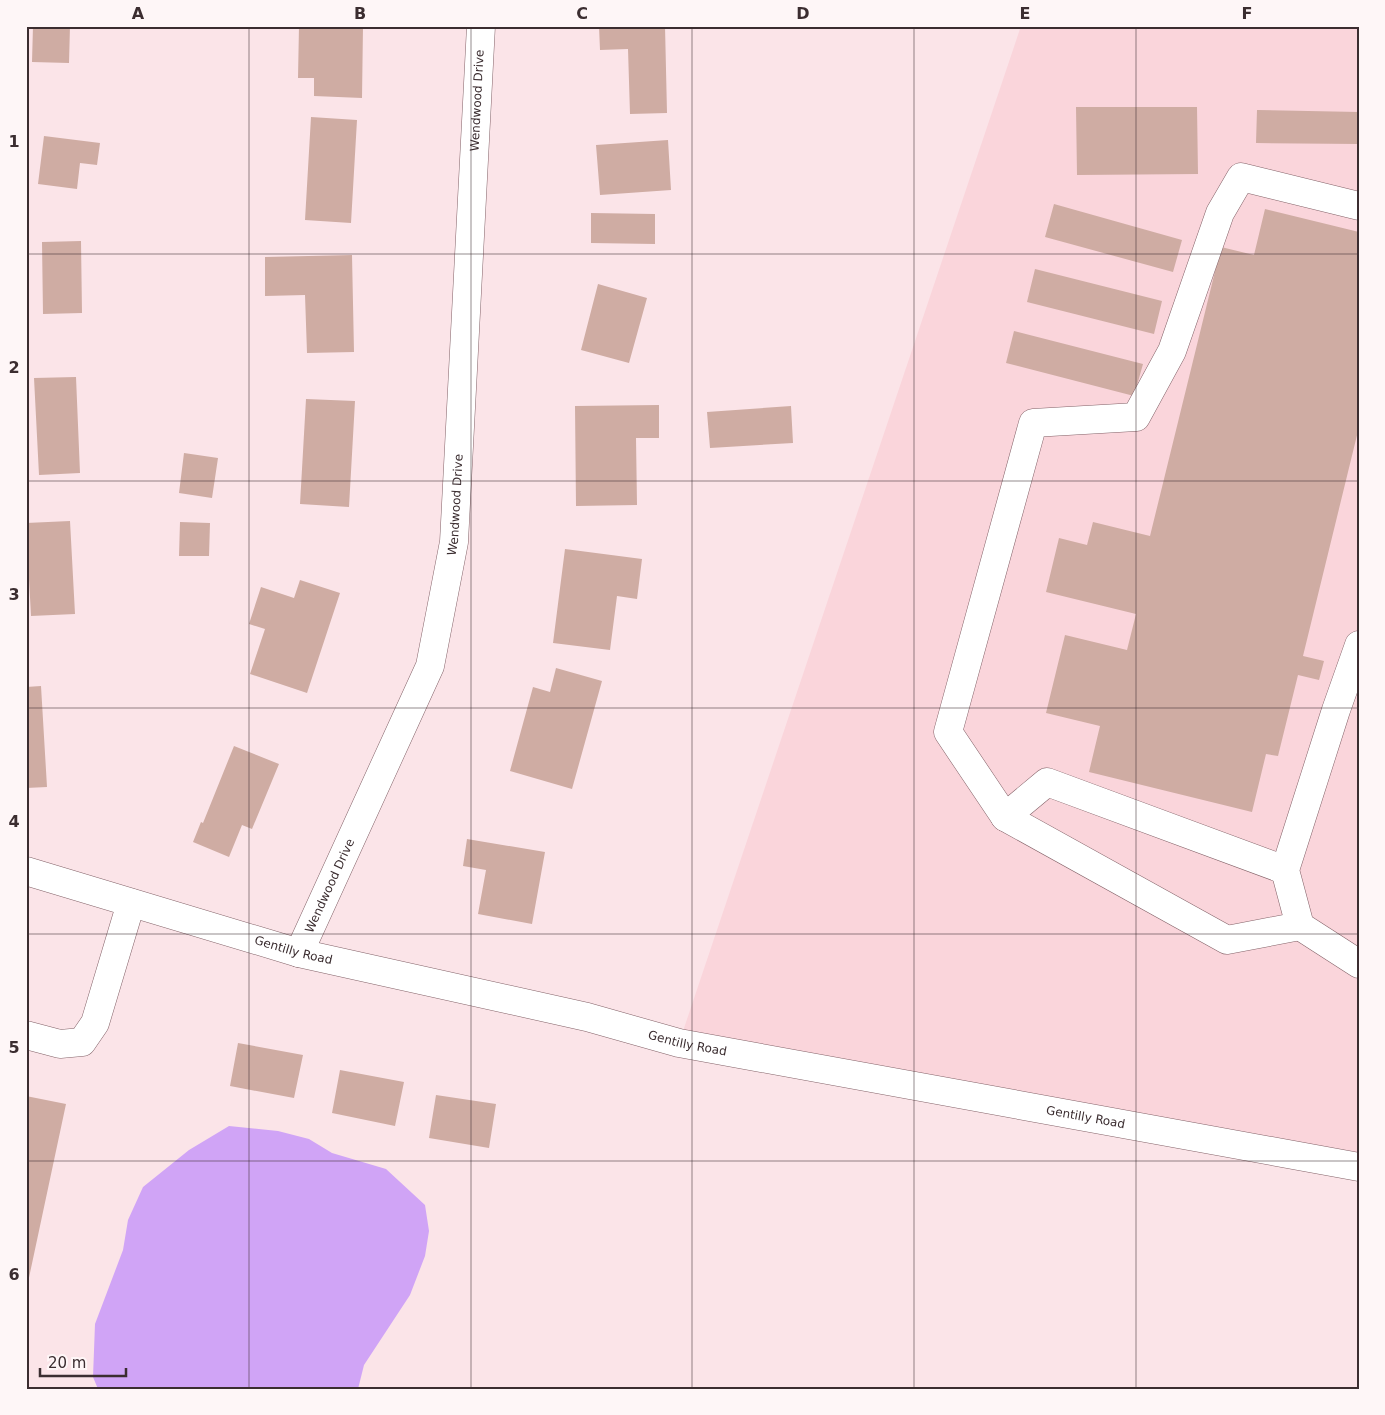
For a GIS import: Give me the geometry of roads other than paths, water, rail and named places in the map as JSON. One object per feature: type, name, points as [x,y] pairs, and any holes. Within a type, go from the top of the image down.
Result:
[{"type":"street","name":"Wendwood Drive","points":[[299,953],[430,666],[454,542],[481,26]]},
{"type":"street","points":[[1300,926],[1227,940],[1005,817],[948,732],[1033,423],[1136,417],[1172,351],[1220,213],[1241,177],[1359,206]]},
{"type":"street","points":[[1359,645],[1336,710],[1285,870],[1300,926],[1359,964]]},
{"type":"street","points":[[1005,817],[1047,782],[1285,870]]},
{"type":"street","name":"Gentilly Road","points":[[26,871],[299,953],[587,1018],[680,1043],[1359,1168]]},
{"type":"street","points":[[26,1035],[60,1044],[82,1042],[95,1023],[131,903]]}]
